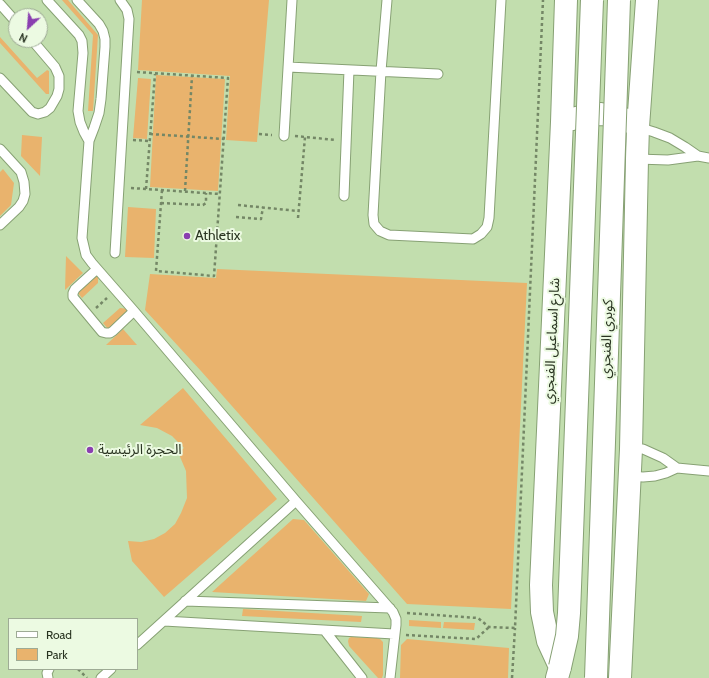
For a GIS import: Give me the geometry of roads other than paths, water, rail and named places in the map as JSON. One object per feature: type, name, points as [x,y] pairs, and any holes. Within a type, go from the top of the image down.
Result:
[{"type":"main road","name":"شارع اسماعيل الفنجري","points":[[558,672],[548,641],[542,612],[541,585],[562,122],[566,0]]},
{"type":"main road","name":"كوبري الفنجري","points":[[558,672],[567,636],[569,613],[592,0]]},
{"type":"main road","name":"كوبري الفنجري","points":[[596,678],[619,0]]},
{"type":"main road","points":[[620,678],[631,449],[638,127],[648,0]]},
{"type":"main road","points":[[564,71],[574,80],[587,86],[600,88],[614,88],[627,85],[642,77]]},
{"type":"main road","points":[[562,122],[581,116],[601,114],[627,120],[638,127]]},
{"type":"lane","points":[[47,0],[79,35],[82,41],[83,53],[78,111],[80,122],[89,141]]},
{"type":"lane","points":[[77,0],[99,24],[105,39],[105,54],[99,113],[89,141],[82,238],[86,255],[296,501],[390,608],[396,619],[390,678]]},
{"type":"lane","points":[[115,253],[129,19],[127,10],[120,0]]},
{"type":"lane","points":[[284,136],[292,0]]},
{"type":"lane","points":[[387,0],[373,215],[374,224],[380,231],[389,235],[473,239],[481,234],[487,227],[489,218],[501,0]]},
{"type":"lane","points":[[0,4],[8,13]]},
{"type":"lane","points":[[0,78],[32,112],[38,114],[45,112],[50,108],[57,96],[59,89],[59,76],[55,67],[39,48]]},
{"type":"lane","points":[[288,67],[438,74]]},
{"type":"lane","points":[[344,196],[349,70]]},
{"type":"lane","points":[[638,127],[670,138],[685,146],[698,156]]},
{"type":"lane","points":[[0,149],[21,172],[25,194],[19,207],[0,225]]},
{"type":"lane","points":[[637,160],[668,160],[698,156],[709,158]]},
{"type":"lane","points":[[97,269],[75,289],[73,297],[102,332],[110,333],[134,311]]},
{"type":"lane","points":[[631,449],[643,449],[663,458],[677,468]]},
{"type":"lane","points":[[630,476],[655,476],[677,468],[709,470]]},
{"type":"lane","points":[[138,644],[296,501]]},
{"type":"lane","points":[[185,601],[390,608]]},
{"type":"lane","points":[[164,621],[394,634]]},
{"type":"lane","points":[[325,631],[362,678]]},
{"type":"lane","points":[[101,678],[110,670]]},
{"type":"place","name":"Athletix","points":[[187,236]]},
{"type":"place","name":"الحجرة الرئيسية","points":[[90,450]]}]
